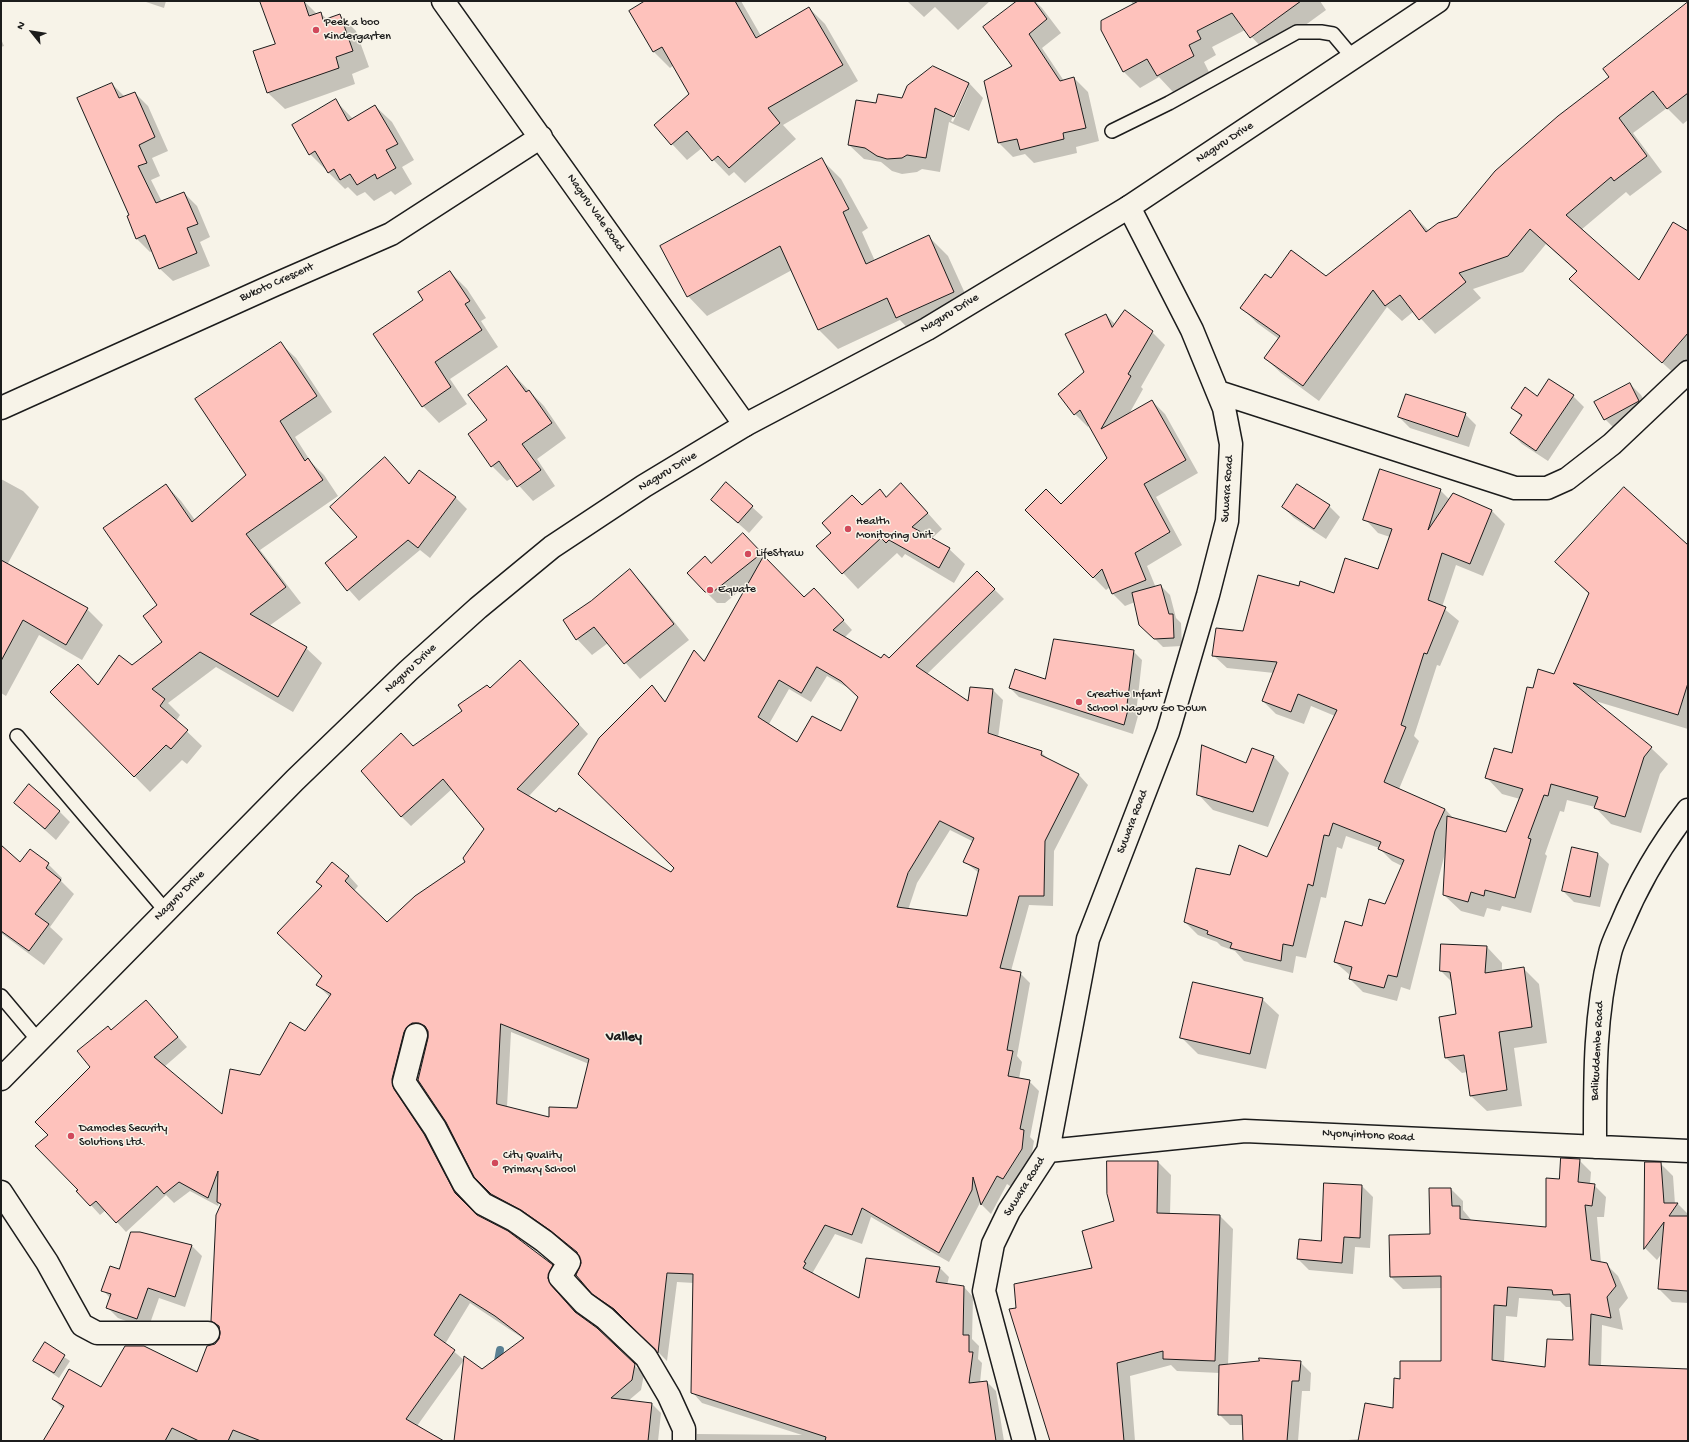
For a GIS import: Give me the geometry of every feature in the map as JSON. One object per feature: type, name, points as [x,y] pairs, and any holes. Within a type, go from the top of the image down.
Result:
[{"type":"street","name":"Naguru Vale Road","points":[[443,1],[745,426]]},
{"type":"street","name":"Naguru Drive","points":[[1,1079],[165,910],[295,780],[396,682],[484,604],[552,547],[644,486],[745,426],[927,329],[1129,207],[1354,59],[1438,1]]},
{"type":"street","name":"Bukoto Crescent","points":[[1,408],[274,284],[391,234],[541,137]]},
{"type":"street","name":"Suwara Road","points":[[1024,1441],[984,1291],[993,1244],[1009,1211],[1048,1151],[1088,940],[1168,732],[1208,595],[1227,521],[1231,444],[1224,408],[1192,330],[1129,207]]},
{"type":"street","points":[[1218,392],[1515,488],[1547,488],[1567,479],[1612,444],[1688,372]]},
{"type":"street","name":"Balikuddembe Road","points":[[1595,1147],[1595,1052],[1600,1000],[1610,952],[1629,905],[1649,868],[1688,810]]},
{"type":"street","points":[[416,1035],[404,1082],[435,1128],[464,1184],[483,1204],[514,1220],[544,1241],[569,1262],[560,1276],[584,1303],[605,1318],[646,1357],[669,1396],[684,1429],[684,1441]]},
{"type":"street","name":"Nyonyintono Road","points":[[1048,1151],[1245,1131],[1688,1151]]},
{"type":"street","points":[[1,1192],[47,1262],[82,1324],[97,1333],[208,1333]]},
{"type":"lane","points":[[1112,131],[1168,103],[1297,32],[1321,32],[1333,34],[1354,59]]},
{"type":"lane","points":[[17,736],[165,910]]},
{"type":"lane","points":[[1,996],[38,1040]]},
{"type":"building","points":[[260,1],[304,1],[309,16],[321,12],[323,20],[340,14],[353,51],[336,57],[339,68],[267,93],[253,51],[275,44]]},
{"type":"building","points":[[645,1],[735,1],[756,38],[809,7],[843,65],[768,108],[780,123],[729,168],[718,156],[712,161],[687,131],[671,145],[654,125],[689,94],[662,47],[653,52],[629,11]]},
{"type":"building","points":[[1017,1],[1034,1],[1047,19],[1029,34],[1060,81],[1074,77],[1086,128],[1063,133],[1064,139],[1020,150],[1017,139],[998,143],[984,81],[1012,66],[983,27]]},
{"type":"building","points":[[1139,1],[1301,1],[1250,38],[1232,13],[1197,31],[1201,39],[1189,45],[1194,56],[1157,76],[1147,59],[1123,72],[1101,30],[1101,21]]},
{"type":"building","points":[[1688,2],[1688,93],[1667,109],[1653,91],[1619,118],[1647,156],[1614,181],[1611,177],[1566,215],[1639,280],[1673,222],[1688,231],[1688,333],[1662,363],[1569,279],[1577,271],[1530,229],[1508,256],[1459,273],[1466,282],[1419,320],[1400,295],[1385,306],[1373,290],[1303,386],[1264,358],[1280,336],[1240,308],[1265,274],[1271,278],[1291,250],[1326,276],[1410,210],[1426,232],[1438,223],[1457,217],[1495,171],[1558,116],[1609,77],[1603,69]]},
{"type":"building","points":[[933,66],[969,83],[954,117],[935,108],[926,158],[907,155],[902,158],[887,159],[877,156],[865,148],[848,145],[856,100],[876,103],[878,94],[902,98],[907,86]]},
{"type":"building","points":[[112,83],[119,98],[135,92],[155,137],[139,145],[147,163],[138,166],[156,203],[184,192],[198,224],[187,228],[197,253],[159,269],[145,235],[136,239],[127,216],[129,215],[77,98]]},
{"type":"building","points":[[336,99],[348,121],[375,105],[398,144],[386,150],[396,168],[377,179],[375,174],[357,185],[350,174],[340,180],[334,169],[328,173],[315,151],[309,155],[292,125]]},
{"type":"building","points":[[822,158],[849,209],[843,212],[866,264],[929,235],[954,292],[896,318],[887,298],[818,330],[780,246],[687,297],[660,246]]},
{"type":"building","points":[[450,271],[470,301],[465,304],[482,330],[435,362],[451,387],[422,407],[373,334],[423,300],[418,292]]},
{"type":"building","points":[[1125,310],[1153,331],[1128,374],[1131,376],[1101,429],[1152,400],[1186,460],[1144,484],[1170,532],[1135,553],[1146,580],[1112,594],[1102,569],[1093,578],[1025,510],[1046,489],[1061,504],[1107,458],[1080,410],[1074,415],[1058,394],[1084,372],[1065,334],[1106,314],[1112,327]]},
{"type":"building","points":[[281,342],[317,396],[280,421],[305,461],[308,458],[323,480],[246,534],[286,587],[250,614],[307,647],[278,697],[200,652],[152,689],[165,699],[160,706],[188,730],[171,749],[166,745],[134,777],[50,692],[78,664],[98,685],[119,655],[132,665],[162,642],[143,616],[157,605],[103,528],[166,484],[192,522],[246,475],[195,399]]},
{"type":"building","points":[[507,366],[526,392],[529,390],[552,423],[522,444],[541,470],[517,487],[499,461],[491,467],[468,434],[487,420],[468,395]]},
{"type":"building","points":[[1549,379],[1574,395],[1536,451],[1510,433],[1522,415],[1511,408],[1525,387],[1537,396]]},
{"type":"building","points":[[1630,383],[1639,401],[1604,420],[1594,402]]},
{"type":"building","points":[[1406,394],[1466,413],[1458,437],[1398,417]]},
{"type":"building","points":[[385,457],[409,484],[419,470],[456,497],[418,548],[408,540],[347,591],[325,563],[357,537],[330,507]]},
{"type":"building","points":[[1380,469],[1441,489],[1428,530],[1453,493],[1492,510],[1470,564],[1442,553],[1428,600],[1446,607],[1427,654],[1424,653],[1401,725],[1406,727],[1384,782],[1445,809],[1435,831],[1397,977],[1388,975],[1384,988],[1349,979],[1352,967],[1334,962],[1345,921],[1362,926],[1369,899],[1385,904],[1404,860],[1378,849],[1381,842],[1333,823],[1329,836],[1324,835],[1313,886],[1308,884],[1293,946],[1283,944],[1281,961],[1230,948],[1232,943],[1207,934],[1208,931],[1184,922],[1196,868],[1230,875],[1239,845],[1267,857],[1337,710],[1298,694],[1291,712],[1262,701],[1277,662],[1212,656],[1216,628],[1243,631],[1258,575],[1299,586],[1300,581],[1334,593],[1345,558],[1378,569],[1392,529],[1363,520]]},
{"type":"building","points":[[726,482],[753,506],[738,523],[711,500]]},
{"type":"building","points":[[901,483],[928,513],[912,527],[950,548],[939,568],[889,540],[886,543],[881,538],[842,574],[816,546],[831,533],[822,523],[852,495],[862,505],[880,489],[886,497]]},
{"type":"building","points":[[1297,484],[1330,505],[1314,529],[1282,507]]},
{"type":"building","points":[[1624,487],[1688,545],[1688,683],[1678,715],[1573,683],[1652,747],[1644,757],[1625,817],[1594,808],[1598,797],[1551,784],[1548,796],[1544,795],[1528,838],[1531,839],[1515,898],[1485,890],[1484,896],[1471,892],[1468,902],[1443,895],[1447,816],[1506,832],[1523,789],[1485,778],[1494,748],[1512,753],[1527,687],[1533,688],[1538,669],[1554,674],[1589,593],[1555,562]]},
{"type":"building","points":[[743,533],[762,553],[713,592],[705,592],[687,573],[705,556],[711,563]]},
{"type":"building","points":[[764,556],[804,597],[814,588],[844,620],[833,630],[881,658],[884,654],[889,658],[977,571],[995,589],[916,666],[968,701],[970,687],[993,689],[988,733],[1042,751],[1041,755],[1079,774],[1045,841],[1044,896],[1019,896],[1000,968],[1021,972],[1007,1050],[1013,1051],[1008,1076],[1030,1080],[1020,1129],[1024,1130],[1022,1149],[1003,1179],[997,1176],[981,1205],[973,1177],[972,1190],[939,1253],[862,1208],[852,1235],[825,1225],[804,1262],[806,1263],[803,1268],[859,1298],[866,1258],[940,1267],[936,1282],[964,1286],[963,1335],[969,1335],[969,1352],[973,1352],[969,1383],[987,1381],[996,1441],[825,1441],[826,1437],[691,1393],[693,1274],[667,1273],[658,1353],[614,1309],[592,1294],[576,1275],[581,1263],[577,1252],[521,1210],[491,1194],[474,1177],[446,1122],[418,1080],[428,1038],[428,1031],[425,1026],[419,1023],[412,1023],[404,1032],[392,1079],[394,1089],[424,1134],[455,1193],[477,1215],[508,1231],[553,1265],[548,1278],[551,1285],[575,1312],[597,1328],[635,1364],[632,1380],[611,1398],[652,1403],[648,1441],[454,1441],[464,1356],[482,1369],[524,1338],[495,1316],[460,1294],[434,1335],[455,1350],[406,1419],[444,1441],[261,1441],[233,1430],[228,1441],[199,1441],[172,1428],[165,1441],[43,1441],[64,1406],[52,1399],[69,1369],[101,1387],[125,1346],[144,1346],[197,1372],[207,1346],[215,1344],[219,1339],[220,1333],[219,1326],[211,1321],[216,1215],[221,1204],[217,1202],[218,1171],[208,1198],[179,1182],[164,1194],[157,1186],[116,1223],[96,1201],[90,1206],[76,1191],[78,1190],[35,1146],[48,1135],[35,1122],[90,1067],[77,1051],[108,1026],[111,1030],[146,1000],[178,1037],[154,1057],[222,1114],[230,1069],[260,1075],[290,1022],[305,1031],[331,994],[316,985],[322,976],[277,933],[322,886],[316,882],[332,862],[349,876],[345,881],[387,922],[415,896],[465,862],[463,858],[484,829],[443,779],[401,817],[361,771],[401,733],[413,746],[462,711],[458,705],[487,685],[490,688],[520,660],[579,724],[517,789],[556,812],[559,808],[671,872],[674,868],[578,774],[599,738],[652,685],[665,702],[694,650],[704,661]],"holes":[[[817,667],[841,681],[858,697],[841,731],[812,716],[797,742],[758,717],[779,680],[801,693]],[[940,821],[974,838],[963,862],[979,869],[967,916],[897,907],[908,873]],[[501,1024],[589,1059],[577,1108],[549,1107],[549,1117],[497,1104]]]},
{"type":"building","points":[[1,560],[88,608],[66,645],[23,620],[1,661]]},
{"type":"building","points":[[630,569],[674,624],[624,664],[594,627],[576,640],[563,620],[591,601]]},
{"type":"building","points":[[1161,585],[1169,614],[1173,614],[1174,638],[1154,639],[1139,625],[1132,593]]},
{"type":"building","points":[[1054,639],[1134,650],[1127,705],[1129,706],[1124,725],[1009,688],[1015,669],[1045,679]]},
{"type":"building","points":[[1202,745],[1246,763],[1252,748],[1274,756],[1253,812],[1197,795]]},
{"type":"building","points":[[29,784],[60,811],[45,829],[14,803]]},
{"type":"building","points":[[1,845],[20,862],[30,849],[49,863],[46,868],[61,880],[35,914],[49,924],[29,951],[1,931]]},
{"type":"building","points":[[1572,847],[1598,853],[1590,897],[1562,891]]},
{"type":"building","points":[[1441,944],[1487,946],[1485,973],[1524,967],[1532,1027],[1499,1032],[1507,1090],[1470,1096],[1464,1055],[1445,1058],[1439,1017],[1456,1014],[1450,972],[1440,971]]},
{"type":"building","points":[[1193,982],[1263,998],[1250,1054],[1180,1038]]},
{"type":"building","points":[[1561,1158],[1580,1159],[1578,1182],[1595,1184],[1592,1206],[1585,1205],[1591,1260],[1607,1263],[1616,1286],[1607,1297],[1611,1318],[1591,1314],[1589,1365],[1688,1369],[1688,1441],[1358,1441],[1365,1403],[1393,1408],[1394,1378],[1400,1379],[1400,1361],[1441,1361],[1441,1276],[1390,1277],[1389,1235],[1430,1234],[1429,1188],[1451,1188],[1452,1206],[1460,1206],[1460,1219],[1546,1227],[1546,1178],[1559,1179]],"holes":[[[1508,1287],[1552,1290],[1553,1295],[1570,1294],[1573,1340],[1547,1339],[1545,1367],[1492,1360],[1494,1305],[1506,1306]]]},
{"type":"building","points":[[1107,1161],[1158,1161],[1157,1213],[1220,1215],[1215,1361],[1163,1359],[1163,1351],[1117,1363],[1124,1441],[1050,1441],[1009,1309],[1016,1308],[1014,1284],[1092,1268],[1082,1231],[1114,1221],[1107,1194]]},
{"type":"building","points":[[1645,1162],[1661,1162],[1664,1203],[1678,1203],[1669,1216],[1688,1216],[1688,1291],[1658,1289],[1664,1222],[1644,1249]]},
{"type":"building","points":[[1324,1183],[1362,1185],[1360,1238],[1344,1237],[1342,1263],[1297,1259],[1299,1239],[1321,1241]]},
{"type":"building","points":[[131,1232],[140,1232],[192,1245],[175,1297],[148,1288],[137,1319],[106,1308],[111,1294],[101,1291],[110,1266],[119,1269]]},
{"type":"building","points":[[45,1342],[65,1355],[54,1373],[33,1361]]},
{"type":"building","points":[[1259,1358],[1301,1361],[1299,1381],[1292,1381],[1287,1441],[1243,1441],[1242,1415],[1218,1415],[1219,1365],[1259,1361]]},
{"type":"waterway","points":[[497,1367],[500,1350]]},
{"type":"place","name":"Peek a boo Kindergarten","points":[[316,30]]},
{"type":"place","name":"Health Monitoring Unit","points":[[848,529]]},
{"type":"place","name":"LifeStraw","points":[[748,554]]},
{"type":"place","name":"Equate","points":[[710,590]]},
{"type":"place","name":"Creative Infant School Naguru Go Down","points":[[1079,702]]},
{"type":"place","name":"Damocles Security Solutions Ltd.","points":[[71,1136]]},
{"type":"place","name":"City Quality Primary School","points":[[495,1163]]},
{"type":"district","name":"Valley","points":[[624,1038]]}]
